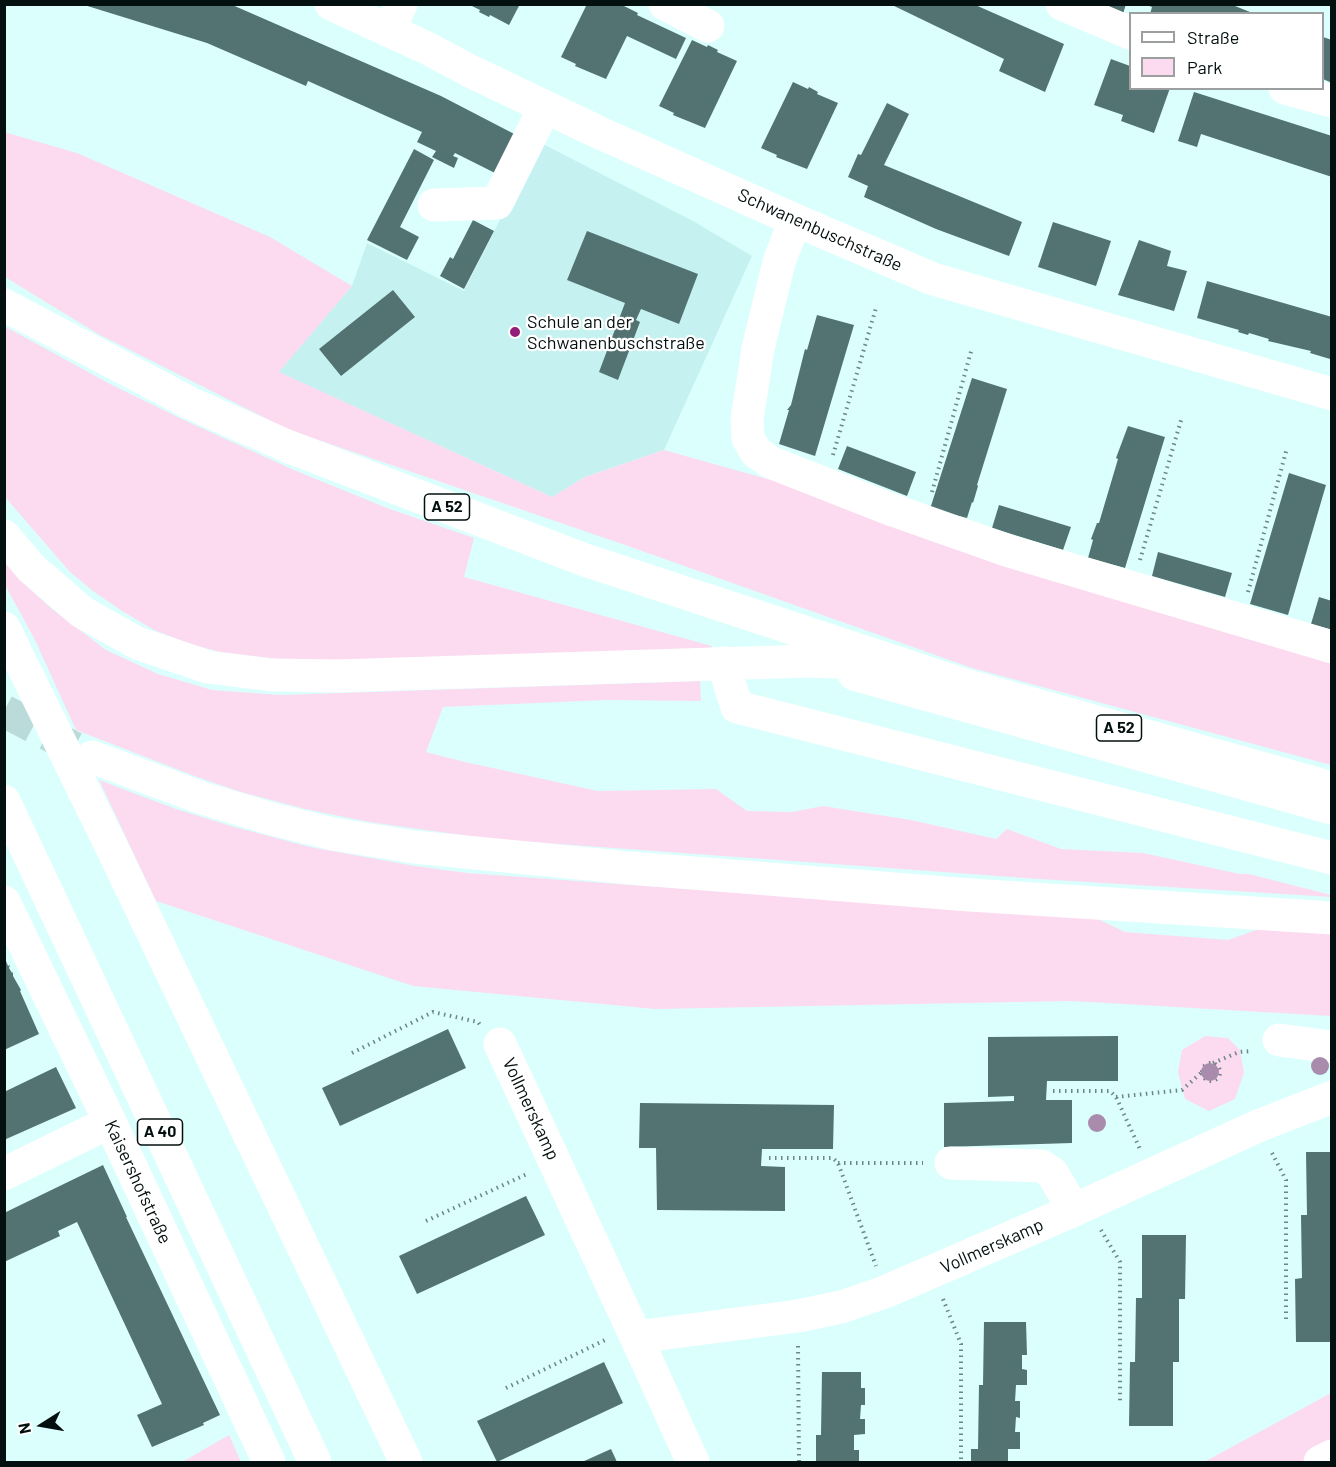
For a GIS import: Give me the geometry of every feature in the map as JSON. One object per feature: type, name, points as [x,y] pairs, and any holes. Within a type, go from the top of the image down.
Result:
[{"type":"main road","name":"Schwanenbuschstraße","points":[[331,4],[395,18],[428,48],[470,71],[795,220],[933,279],[1332,394]]},
{"type":"main road","points":[[665,4],[708,26]]},
{"type":"main road","points":[[1062,4],[1129,32]]},
{"type":"main road","points":[[1292,90],[1332,101]]},
{"type":"main road","points":[[434,205],[497,203],[545,107]]},
{"type":"main road","points":[[795,220],[779,262],[758,349],[747,419],[748,438],[756,452],[770,462],[825,484],[1009,551],[1332,646]]},
{"type":"main road","name":"A 52","points":[[4,305],[192,404],[287,446],[585,560],[965,685],[1332,788]]},
{"type":"main road","points":[[4,536],[31,568],[82,612],[137,643],[208,667],[272,675],[337,676],[808,661],[907,665]]},
{"type":"main road","points":[[4,628],[114,852],[405,1462]]},
{"type":"main road","name":"A 52","points":[[808,661],[1332,808]]},
{"type":"main road","points":[[723,663],[737,707],[1323,856]]},
{"type":"main road","points":[[92,757],[202,798],[272,819],[333,834],[414,847],[630,868],[946,893],[1332,918]]},
{"type":"main road","name":"A 40","points":[[4,801],[315,1462]]},
{"type":"main road","name":"Kaisershofstraße","points":[[4,902],[269,1462]]},
{"type":"main road","points":[[1279,1040],[1332,1047]]},
{"type":"main road","name":"Vollmerskamp","points":[[500,1044],[693,1462]]},
{"type":"main road","name":"Vollmerskamp","points":[[634,1332],[798,1316],[841,1307],[885,1292],[1074,1210],[1258,1126],[1332,1097]]},
{"type":"main road","points":[[4,1174],[110,1122]]},
{"type":"main road","points":[[951,1163],[1042,1166],[1052,1173],[1074,1210]]},
{"type":"main road","points":[[1320,1462],[1332,1456]]},
{"type":"path","points":[[825,484],[876,308]]},
{"type":"path","points":[[924,521],[972,348]]},
{"type":"path","points":[[1132,588],[1182,417]]},
{"type":"path","points":[[1240,620],[1287,448]]},
{"type":"path","points":[[352,1053],[433,1012],[478,1022],[500,1044]]},
{"type":"path","points":[[1116,1096],[1182,1090],[1202,1072],[1205,1065],[1239,1052],[1268,1049],[1279,1040]]},
{"type":"path","points":[[1202,1072],[1207,1080],[1216,1080],[1220,1072],[1218,1066],[1213,1063]]},
{"type":"path","points":[[1053,1091],[1110,1091],[1116,1096],[1152,1175]]},
{"type":"path","points":[[769,1158],[833,1158],[838,1163],[885,1292]]},
{"type":"path","points":[[1275,1159],[1286,1180],[1286,1320]]},
{"type":"path","points":[[426,1221],[555,1161]]},
{"type":"path","points":[[838,1163],[951,1163]]},
{"type":"path","points":[[1105,1237],[1120,1263],[1120,1402]]},
{"type":"path","points":[[946,1304],[961,1344],[961,1462]]},
{"type":"path","points":[[798,1316],[799,1462]]},
{"type":"path","points":[[506,1388],[634,1332]]},
{"type":"shaded area","name":"Schule an der Schwanenbuschstraße","points":[[539,142],[693,221],[752,256],[664,450],[585,477],[552,497],[278,372],[352,286],[367,243],[464,291]]},
{"type":"green space","points":[[4,132],[77,153],[270,237],[352,286],[279,372],[552,497],[585,477],[664,450],[910,519],[1331,652],[1331,765],[972,668],[625,545],[289,430],[98,334],[5,277]]},
{"type":"green space","points":[[4,326],[112,385],[294,470],[387,508],[474,538],[464,577],[712,646],[710,649],[374,662],[278,659],[220,652],[187,643],[154,630],[93,591],[70,572],[5,497]]},
{"type":"green space","points":[[4,561],[21,581],[52,609],[106,650],[158,674],[212,690],[281,695],[700,681],[701,701],[607,700],[443,707],[426,752],[465,762],[598,791],[716,789],[747,811],[792,812],[823,806],[911,820],[996,839],[1007,829],[1061,849],[1143,853],[1249,874],[1331,895],[1331,897],[1039,879],[490,839],[369,822],[305,809],[241,792],[197,777],[76,730],[35,640],[5,585]]},
{"type":"green space","points":[[99,780],[176,809],[310,847],[467,873],[1098,919],[1125,932],[1228,940],[1259,929],[1331,934],[1331,1016],[1071,1001],[655,1009],[413,986],[156,901]]},
{"type":"green space","points":[[1205,1036],[1228,1038],[1240,1050],[1244,1073],[1235,1099],[1209,1111],[1185,1099],[1178,1072],[1182,1050]]},
{"type":"green space","points":[[1331,1393],[1331,1454],[1316,1462],[1204,1462]]},
{"type":"green space","points":[[229,1435],[241,1462],[182,1462]]},
{"type":"building","points":[[81,4],[230,4],[441,96],[520,137],[501,176],[455,153],[453,156],[458,158],[454,168],[432,157],[436,151],[417,142],[422,132],[308,81],[306,86],[207,43]]},
{"type":"building","points":[[468,4],[520,4],[509,25],[479,12],[480,10]]},
{"type":"building","points":[[587,4],[620,4],[638,13],[637,15],[686,38],[676,59],[627,36],[606,79],[575,66],[576,64],[561,57]]},
{"type":"building","points":[[890,4],[973,4],[1064,44],[1045,92],[999,71],[1004,59]]},
{"type":"building","points":[[1097,4],[1126,4],[1123,14]]},
{"type":"building","points":[[1230,4],[1250,12],[1151,12],[1152,7],[1147,5]]},
{"type":"building","points":[[1324,37],[1332,40],[1332,83],[1324,79]]},
{"type":"building","points":[[692,40],[707,47],[708,45],[737,61],[705,128],[673,115],[674,113],[659,106]]},
{"type":"building","points":[[1111,59],[1129,66],[1129,90],[1169,90],[1154,133],[1121,121],[1123,115],[1094,105]]},
{"type":"building","points":[[793,82],[808,89],[809,87],[818,92],[817,94],[838,103],[807,169],[776,157],[777,155],[761,148]]},
{"type":"building","points":[[1194,92],[1332,136],[1332,177],[1201,134],[1197,147],[1178,141]]},
{"type":"building","points":[[887,103],[909,114],[884,165],[1022,222],[1009,256],[936,229],[864,197],[868,186],[848,177],[858,154],[861,155]]},
{"type":"building","points":[[414,149],[434,160],[400,227],[419,237],[407,260],[367,240]]},
{"type":"building","points":[[473,220],[494,231],[464,289],[440,276],[450,257],[453,259]]},
{"type":"building","points":[[1053,222],[1111,241],[1096,286],[1038,267]]},
{"type":"building","points":[[587,231],[698,274],[679,324],[641,309],[636,320],[640,322],[618,380],[599,372],[625,303],[567,280]]},
{"type":"building","points":[[1139,240],[1171,251],[1167,266],[1187,271],[1174,311],[1118,295]]},
{"type":"building","points":[[1207,281],[1332,317],[1332,357],[1330,359],[1310,353],[1311,351],[1268,341],[1269,339],[1249,333],[1248,335],[1238,332],[1239,330],[1197,318]]},
{"type":"building","points":[[393,290],[415,317],[341,376],[319,349]]},
{"type":"building","points":[[817,315],[854,325],[815,456],[779,444],[789,410],[787,410],[791,405],[805,349],[807,350]]},
{"type":"building","points":[[972,378],[1007,389],[967,518],[930,509]]},
{"type":"building","points":[[1128,426],[1165,437],[1125,568],[1088,558],[1093,540],[1091,539],[1099,523],[1118,459],[1116,458]]},
{"type":"building","points":[[847,446],[916,472],[907,496],[838,469]]},
{"type":"building","points":[[1289,473],[1326,485],[1288,615],[1250,604]]},
{"type":"building","points":[[999,505],[1071,527],[1063,550],[992,528]]},
{"type":"building","points":[[1158,552],[1232,573],[1225,597],[1152,576]]},
{"type":"building","points":[[1319,597],[1332,601],[1332,630],[1311,624]]},
{"type":"building","points":[[6,957],[39,1034],[4,1050],[4,958]]},
{"type":"building","points":[[448,1029],[466,1068],[340,1126],[322,1088]]},
{"type":"building","points":[[1118,1036],[1118,1081],[1047,1081],[1046,1100],[1072,1100],[1072,1143],[944,1147],[944,1103],[1014,1101],[1014,1096],[988,1097],[988,1037]]},
{"type":"building","points":[[56,1067],[76,1108],[4,1140],[4,1092]]},
{"type":"building","points":[[640,1103],[834,1105],[833,1149],[762,1149],[761,1166],[785,1167],[785,1211],[657,1210],[656,1148],[639,1148]]},
{"type":"building","points":[[1306,1152],[1332,1152],[1332,1342],[1296,1342],[1295,1279],[1302,1278],[1301,1215],[1307,1215]]},
{"type":"building","points":[[103,1165],[220,1415],[203,1423],[204,1425],[152,1447],[137,1415],[162,1404],[77,1222],[58,1231],[60,1236],[4,1262],[4,1213]]},
{"type":"building","points":[[526,1196],[545,1235],[417,1294],[399,1256]]},
{"type":"building","points":[[1142,1235],[1186,1235],[1185,1299],[1179,1299],[1179,1362],[1173,1362],[1173,1426],[1129,1426],[1130,1362],[1135,1362],[1136,1298],[1142,1298]]},
{"type":"building","points":[[984,1322],[1026,1322],[1027,1355],[1022,1355],[1022,1369],[1027,1370],[1027,1385],[1016,1385],[1015,1401],[1020,1401],[1020,1418],[1016,1417],[1015,1432],[1020,1432],[1020,1449],[1008,1449],[1008,1462],[971,1462],[971,1449],[978,1449],[979,1385],[983,1385]]},
{"type":"building","points":[[604,1362],[623,1403],[497,1462],[477,1421]]},
{"type":"building","points":[[822,1372],[861,1372],[861,1388],[865,1388],[865,1405],[861,1405],[860,1419],[865,1419],[865,1434],[854,1435],[854,1450],[859,1450],[859,1462],[816,1462],[816,1435],[821,1435]]},
{"type":"building","points":[[611,1449],[617,1462],[582,1462]]},
{"type":"tunnel","points":[[4,711],[74,748]]},
{"type":"place","name":"Schule an der Schwanenbuschstraße","points":[[515,332]]}]
